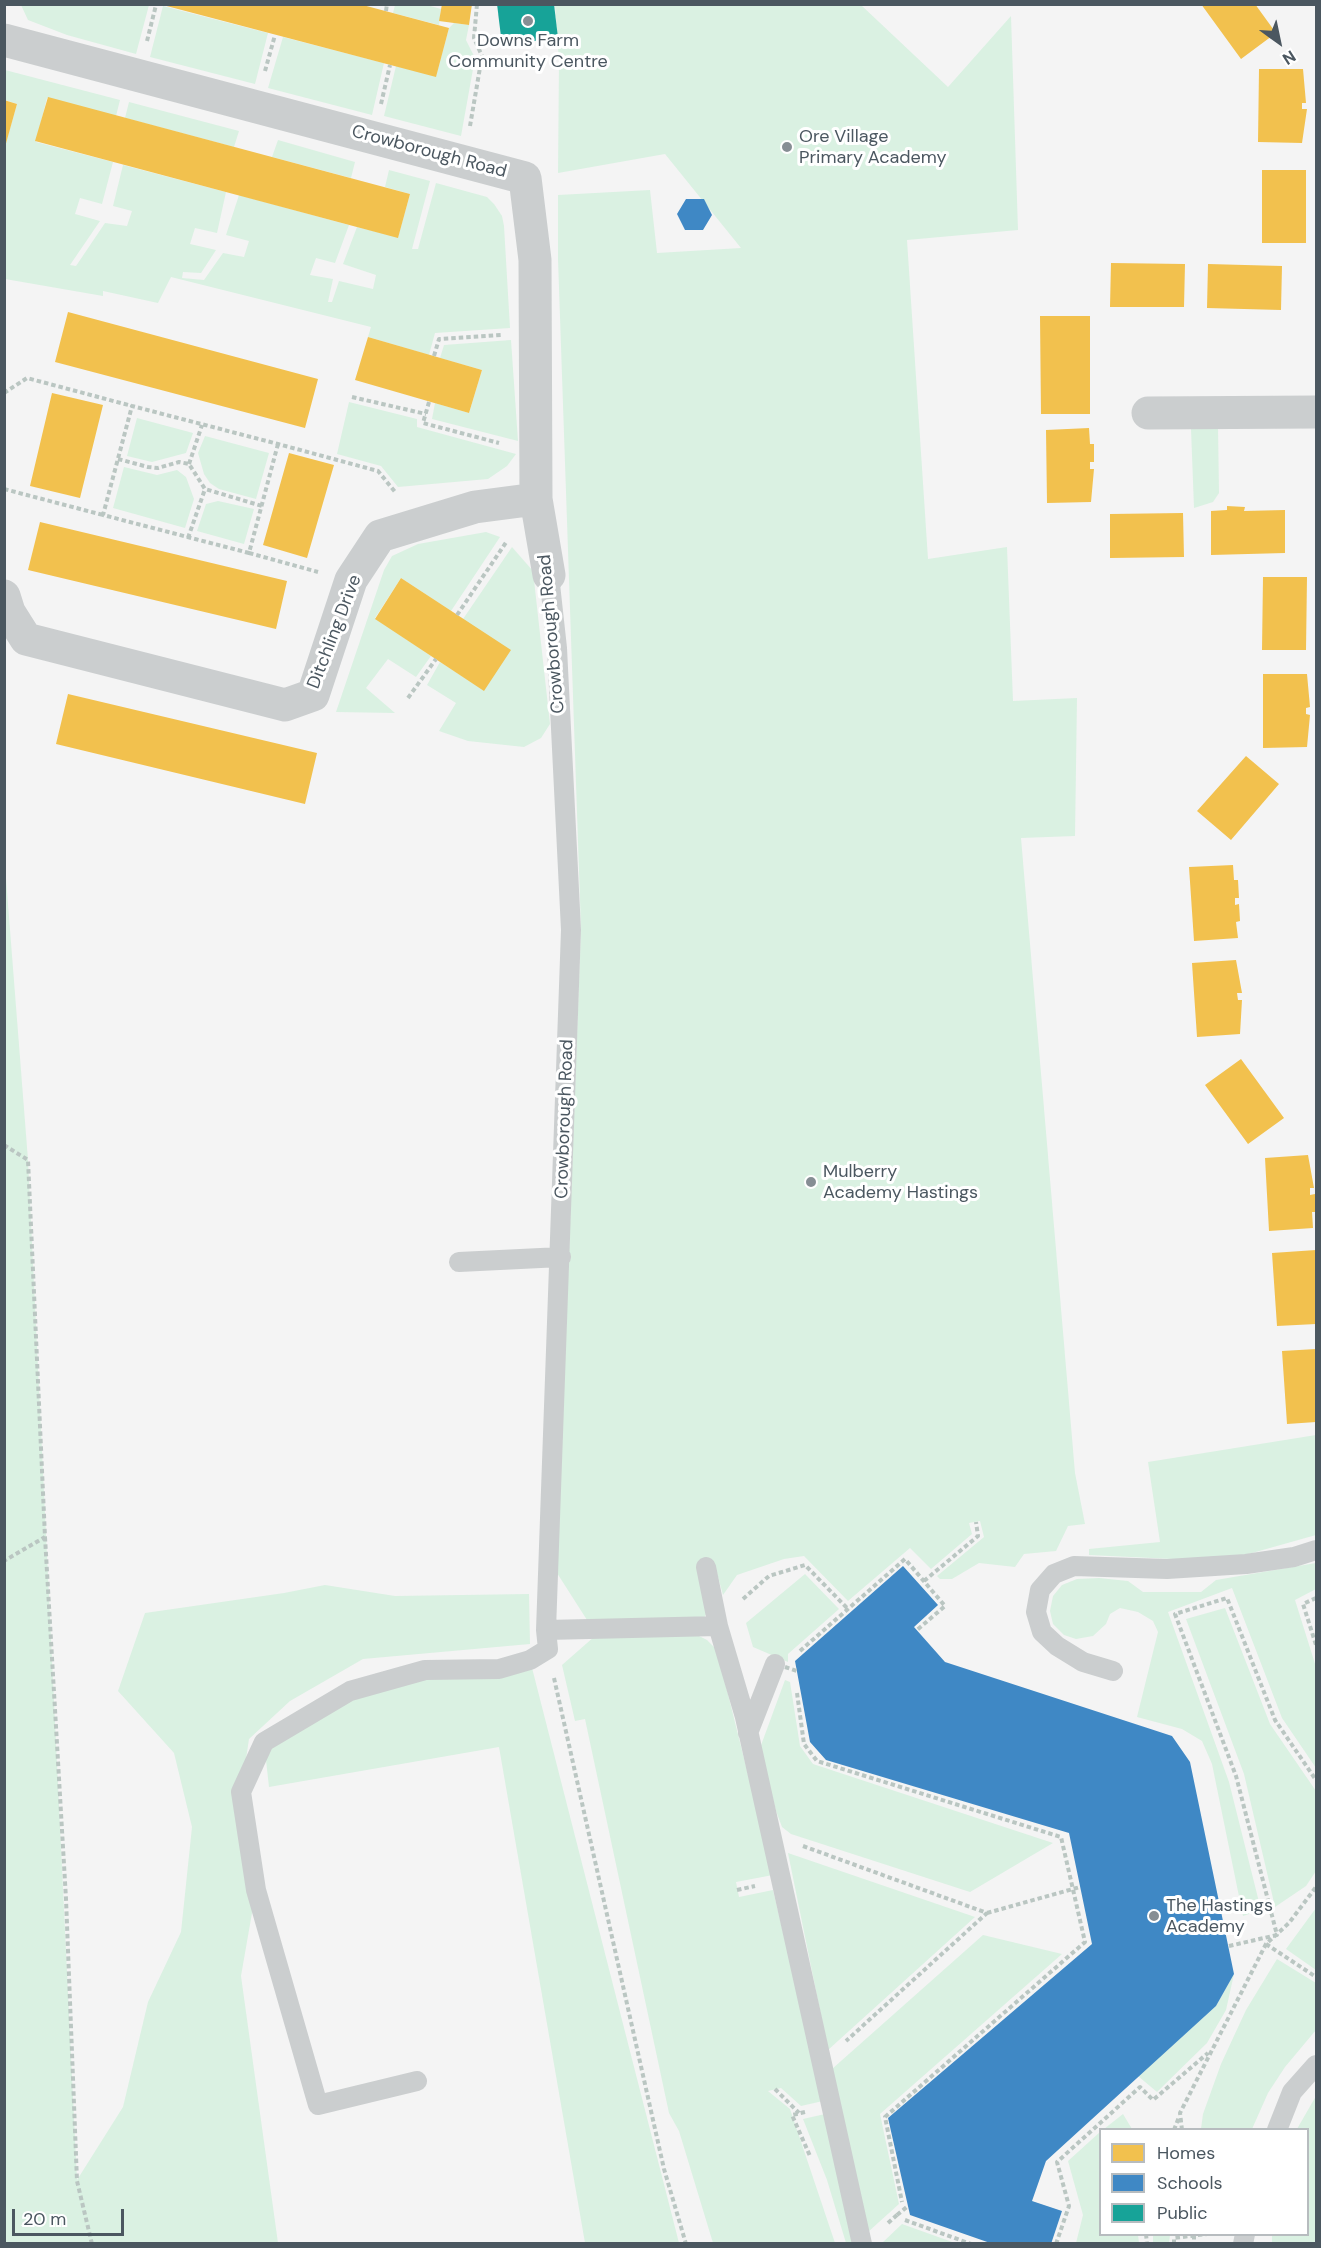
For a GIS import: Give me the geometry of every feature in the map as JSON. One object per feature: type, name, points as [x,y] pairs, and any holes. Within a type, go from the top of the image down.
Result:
[{"type":"street","name":"Crowborough Road","points":[[4,40],[525,178],[535,260],[536,499],[549,575]]},
{"type":"street","points":[[1148,413],[1278,410],[1317,412]]},
{"type":"street","name":"Ditchling Drive","points":[[4,596],[9,612],[26,639],[285,705],[313,695],[351,580],[380,536],[475,507],[536,499]]},
{"type":"lane","name":"Crowborough Road","points":[[547,1640],[571,930],[557,648],[549,575]]},
{"type":"lane","points":[[459,1262],[561,1257]]},
{"type":"lane","points":[[1113,1671],[1083,1662],[1057,1646],[1042,1632],[1036,1612],[1040,1590],[1054,1574],[1082,1566],[1167,1569],[1246,1564],[1294,1557],[1317,1550]]},
{"type":"lane","points":[[706,1567],[718,1626],[748,1733],[862,2244]]},
{"type":"lane","points":[[417,2081],[318,2105],[256,1890],[241,1792],[264,1742],[350,1690],[425,1670],[499,1669],[530,1660],[547,1640],[718,1626]]},
{"type":"lane","points":[[748,1733],[784,1663]]},
{"type":"lane","points":[[1278,2128],[1292,2092],[1317,2065]]},
{"type":"path","points":[[144,51],[156,4]]},
{"type":"path","points":[[386,11],[387,4]]},
{"type":"path","points":[[463,162],[482,56],[474,38],[477,4]]},
{"type":"path","points":[[263,81],[275,35]]},
{"type":"path","points":[[379,111],[390,65]]},
{"type":"path","points":[[434,356],[439,339],[506,335]]},
{"type":"path","points":[[4,393],[27,378],[378,471],[396,494]]},
{"type":"path","points":[[352,397],[426,414]]},
{"type":"path","points":[[429,402],[423,423],[501,443]]},
{"type":"path","points":[[103,515],[132,406]]},
{"type":"path","points":[[189,464],[202,424]]},
{"type":"path","points":[[249,553],[278,444]]},
{"type":"path","points":[[118,459],[158,468],[179,462],[189,464],[205,489],[261,506]]},
{"type":"path","points":[[4,489],[327,574]]},
{"type":"path","points":[[188,538],[205,489]]},
{"type":"path","points":[[457,615],[536,499]]},
{"type":"path","points":[[408,698],[436,659]]},
{"type":"path","points":[[4,1145],[28,1160],[45,1536],[66,1899],[77,2181],[92,2244]]},
{"type":"path","points":[[924,1581],[978,1536],[976,1522]]},
{"type":"path","points":[[4,1561],[45,1536]]},
{"type":"path","points":[[796,1671],[784,1663],[904,1559],[945,1606],[917,1630]]},
{"type":"path","points":[[736,1605],[769,1576],[805,1564],[847,1608]]},
{"type":"path","points":[[1276,1935],[1236,1776],[1175,1614],[1227,1598],[1275,1720],[1317,1780]]},
{"type":"path","points":[[1317,1598],[1303,1604],[1317,1645]]},
{"type":"path","points":[[547,1640],[664,2169],[686,2244]]},
{"type":"path","points":[[796,1691],[804,1744],[817,1761],[1061,1838],[1085,1942],[885,2117],[902,2202]]},
{"type":"path","points":[[771,1835],[987,1913]]},
{"type":"path","points":[[823,2062],[987,1913],[1080,1887]]},
{"type":"path","points":[[1175,2128],[1208,2053],[1266,1944],[1317,1887]]},
{"type":"path","points":[[1229,1946],[1276,1935]]},
{"type":"path","points":[[1266,1944],[1317,1977]]},
{"type":"path","points":[[1056,2244],[1069,2206],[1058,2162],[1140,2087],[1153,2100],[1208,2053]]},
{"type":"path","points":[[776,2089],[799,2114]]},
{"type":"path","points":[[1180,2113],[1182,2128]]},
{"type":"path","points":[[897,2215],[908,2206]]},
{"type":"path","points":[[905,2220],[971,2244]]},
{"type":"path","points":[[1174,2244],[1174,2238],[1194,2236],[1194,2244]]},
{"type":"green space","points":[[21,5],[149,5],[136,54],[67,35],[28,20]]},
{"type":"green space","points":[[395,5],[427,5],[441,9],[439,25],[393,13]]},
{"type":"green space","points":[[555,5],[861,5],[948,87],[1011,16],[1018,230],[907,240],[928,559],[1007,547],[1013,701],[1077,698],[1075,836],[1021,838],[1075,1473],[1085,1524],[1068,1526],[1056,1551],[1024,1554],[1015,1567],[979,1563],[952,1579],[940,1579],[937,1576],[984,1537],[980,1521],[969,1523],[972,1534],[931,1569],[910,1548],[848,1601],[804,1556],[784,1559],[737,1575],[723,1595],[715,1566],[709,1608],[704,1618],[587,1620],[557,1573],[581,929],[558,259],[558,195],[650,190],[657,253],[741,248],[665,154],[558,173],[559,61]]},
{"type":"green space","points":[[163,6],[268,33],[255,84],[150,57]]},
{"type":"green space","points":[[454,23],[469,25],[466,40],[475,58],[461,136],[384,116],[396,66],[436,76],[449,28]]},
{"type":"green space","points":[[283,37],[384,63],[372,115],[268,88]]},
{"type":"green space","points":[[5,70],[120,100],[116,116],[47,98],[36,142],[113,162],[102,204],[80,198],[75,214],[100,221],[70,265],[76,266],[105,223],[127,226],[132,211],[113,206],[123,165],[226,192],[217,233],[195,228],[190,244],[216,250],[201,273],[183,272],[182,278],[204,280],[223,253],[244,257],[249,241],[226,235],[239,195],[349,225],[335,263],[316,258],[310,275],[333,279],[328,302],[332,302],[339,281],[373,289],[376,275],[343,264],[357,227],[398,237],[410,194],[385,187],[389,170],[430,181],[412,249],[418,249],[436,183],[487,197],[494,204],[502,216],[504,226],[510,328],[435,333],[429,355],[368,337],[371,327],[171,277],[158,303],[103,291],[103,296],[5,279],[4,149],[17,104],[5,100]]},
{"type":"green space","points":[[129,102],[239,131],[234,147],[125,118]]},
{"type":"green space","points":[[278,140],[355,162],[351,178],[272,157]]},
{"type":"green space","points":[[511,340],[518,441],[432,419],[435,403],[469,413],[482,370],[440,358],[444,345]]},
{"type":"green space","points":[[349,402],[417,419],[417,427],[516,454],[507,466],[488,479],[398,487],[381,466],[337,454]]},
{"type":"green space","points":[[137,418],[193,433],[186,453],[152,462],[127,456]]},
{"type":"green space","points":[[1218,426],[1219,493],[1213,502],[1194,508],[1191,429]]},
{"type":"green space","points":[[205,436],[269,453],[256,499],[219,489],[210,483],[204,474],[198,453]]},
{"type":"green space","points":[[124,467],[157,475],[177,470],[186,477],[194,499],[185,528],[113,508]]},
{"type":"green space","points":[[218,501],[254,509],[244,544],[197,531],[206,504]]},
{"type":"green space","points":[[486,532],[500,537],[451,611],[401,578],[375,618],[431,656],[416,677],[388,659],[366,688],[395,713],[336,712],[384,570],[392,556],[418,544]]},
{"type":"green space","points":[[512,547],[533,571],[550,724],[541,738],[524,747],[468,741],[439,731],[456,703],[427,685],[440,662],[484,690],[463,619]]},
{"type":"green space","points":[[4,853],[28,1160],[77,2180],[123,2107],[148,2002],[181,1932],[192,1827],[174,1753],[118,1691],[145,1613],[325,1585],[395,1596],[529,1594],[530,1644],[363,1659],[290,1701],[249,1739],[241,1792],[256,1890],[241,1976],[278,2243],[5,2243]]},
{"type":"green space","points":[[1316,1435],[1316,1535],[1245,1555],[1193,1560],[1089,1555],[1089,1549],[1160,1542],[1148,1462]]},
{"type":"green space","points":[[1316,1563],[1316,1589],[1295,1600],[1316,1667],[1316,1768],[1282,1718],[1232,1588],[1168,1612],[1229,1782],[1261,1910],[1243,1916],[1212,1764],[1202,1741],[1182,1729],[1137,1717],[1158,1632],[1153,1621],[1138,1612],[1120,1608],[1110,1614],[1106,1624],[1093,1636],[1076,1639],[1064,1635],[1053,1624],[1050,1611],[1053,1596],[1062,1585],[1077,1579],[1099,1578],[1128,1581],[1143,1592],[1201,1592],[1216,1580]]},
{"type":"green space","points":[[805,1574],[839,1609],[788,1654],[788,1662],[753,1647],[746,1623]]},
{"type":"green space","points":[[1225,1608],[1270,1724],[1316,1791],[1316,1871],[1306,1886],[1275,1907],[1244,1774],[1186,1619]]},
{"type":"green space","points":[[695,1634],[707,1640],[717,1650],[773,1875],[736,1882],[739,1897],[773,1890],[823,2101],[801,2106],[781,2088],[768,2091],[790,2109],[835,2243],[713,2243],[679,2131],[669,2113],[585,1719],[575,1721],[562,1665],[595,1636]]},
{"type":"green space","points":[[530,1660],[679,2243],[585,2243],[499,1747],[269,1787],[264,1742],[350,1691]]},
{"type":"green space","points":[[785,1680],[790,1682],[800,1746],[813,1764],[1053,1843],[970,1892],[791,1834],[782,1827],[776,1811],[760,1748]]},
{"type":"green space","points":[[788,1853],[975,1917],[828,2050]]},
{"type":"green space","points":[[1316,1908],[1316,1970],[1286,1949]]},
{"type":"green space","points":[[983,1935],[1062,1954],[880,2114],[899,2204],[868,2232],[832,2069]]},
{"type":"green space","points":[[1277,1959],[1316,1983],[1316,2030],[1285,2067],[1268,2093],[1252,2128],[1201,2128],[1203,2114],[1221,2064],[1246,2010]]},
{"type":"green space","points":[[1234,1974],[1226,2010],[1207,2043],[1157,2092],[1138,2076],[1216,2006]]},
{"type":"green space","points":[[1316,2096],[1316,2243],[1272,2243],[1272,2236],[1309,2236],[1309,2128],[1298,2128]]},
{"type":"green space","points":[[825,2114],[858,2243],[846,2243],[827,2180],[803,2119]]},
{"type":"green space","points":[[1123,2114],[1131,2128],[1105,2128]]},
{"type":"green space","points":[[1099,2133],[1099,2236],[1138,2236],[1139,2243],[1076,2243],[1083,2215],[1068,2161]]},
{"type":"green space","points":[[902,2224],[955,2243],[882,2243]]},
{"type":"green space","points":[[1153,2236],[1170,2236],[1169,2243],[1153,2243]]},
{"type":"building: Homes","points":[[159,4],[359,4],[449,28],[436,77]]},
{"type":"building: Homes","points":[[442,4],[472,4],[469,25],[439,21]]},
{"type":"building: Homes","points":[[1201,4],[1255,4],[1276,33],[1241,59]]},
{"type":"building: Homes","points":[[1259,69],[1303,69],[1306,103],[1302,103],[1302,109],[1307,109],[1302,143],[1258,142]]},
{"type":"building: Homes","points":[[48,97],[410,194],[398,238],[35,141]]},
{"type":"building: Homes","points":[[4,100],[17,104],[5,147],[4,146]]},
{"type":"building: Homes","points":[[1262,170],[1306,170],[1306,243],[1262,243]]},
{"type":"building: Homes","points":[[1111,263],[1185,264],[1184,307],[1110,307]]},
{"type":"building: Homes","points":[[1208,264],[1282,266],[1281,310],[1207,308]]},
{"type":"building: Homes","points":[[68,312],[318,379],[305,428],[55,362]]},
{"type":"building: Homes","points":[[1040,316],[1090,316],[1090,414],[1041,414]]},
{"type":"building: Homes","points":[[368,337],[482,370],[469,413],[355,380]]},
{"type":"building: Homes","points":[[52,393],[103,405],[80,498],[30,486]]},
{"type":"building: Homes","points":[[1089,428],[1090,444],[1094,444],[1094,462],[1090,462],[1090,469],[1094,469],[1091,502],[1047,503],[1046,430]]},
{"type":"building: Homes","points":[[289,453],[334,465],[307,558],[263,545]]},
{"type":"building: Homes","points":[[1227,506],[1245,507],[1244,511],[1285,510],[1285,553],[1211,555],[1211,511],[1227,510]]},
{"type":"building: Homes","points":[[1183,513],[1184,557],[1110,558],[1110,514]]},
{"type":"building: Homes","points":[[40,522],[287,581],[276,629],[28,570]]},
{"type":"building: Homes","points":[[1263,577],[1307,577],[1306,650],[1262,650]]},
{"type":"building: Homes","points":[[401,578],[511,650],[484,691],[375,619]]},
{"type":"building: Homes","points":[[1263,674],[1307,674],[1310,707],[1306,708],[1306,714],[1310,715],[1307,747],[1263,748]]},
{"type":"building: Homes","points":[[68,694],[317,753],[305,804],[56,744]]},
{"type":"building: Homes","points":[[1246,756],[1279,784],[1231,840],[1197,811]]},
{"type":"building: Homes","points":[[1233,865],[1234,880],[1238,880],[1239,898],[1235,898],[1235,905],[1239,904],[1240,921],[1236,922],[1238,938],[1194,941],[1189,867]]},
{"type":"building: Homes","points":[[1236,960],[1242,993],[1237,993],[1238,1000],[1242,1000],[1240,1034],[1197,1037],[1192,963]]},
{"type":"building: Homes","points":[[1241,1059],[1284,1118],[1248,1144],[1205,1085]]},
{"type":"building: Homes","points":[[1308,1155],[1314,1188],[1310,1188],[1310,1195],[1315,1194],[1316,1212],[1312,1212],[1313,1228],[1269,1231],[1265,1158]]},
{"type":"building: Homes","points":[[1316,1250],[1316,1324],[1277,1326],[1272,1253]]},
{"type":"building: Homes","points":[[1316,1349],[1316,1422],[1287,1424],[1282,1351]]},
{"type":"building: Schools","points":[[686,199],[704,199],[712,215],[703,230],[685,230],[677,214]]},
{"type":"building: Schools","name":"The Hastings Academy","points":[[903,1566],[938,1605],[914,1627],[945,1662],[1172,1736],[1190,1762],[1234,1974],[1216,2006],[1046,2161],[1032,2201],[1062,2211],[1051,2244],[993,2244],[910,2215],[888,2118],[1092,1944],[1069,1833],[826,1760],[810,1742],[795,1661]]},
{"type":"building: Public","name":"Downs Farm Community Centre","points":[[497,4],[554,4],[558,38],[502,45]]},
{"type":"place","name":"Downs Farm Community Centre","points":[[528,21]]},
{"type":"place","name":"Ore Village Primary Academy","points":[[787,147]]},
{"type":"place","name":"Mulberry Academy Hastings","points":[[811,1182]]},
{"type":"place","name":"The Hastings Academy","points":[[1154,1916]]}]
